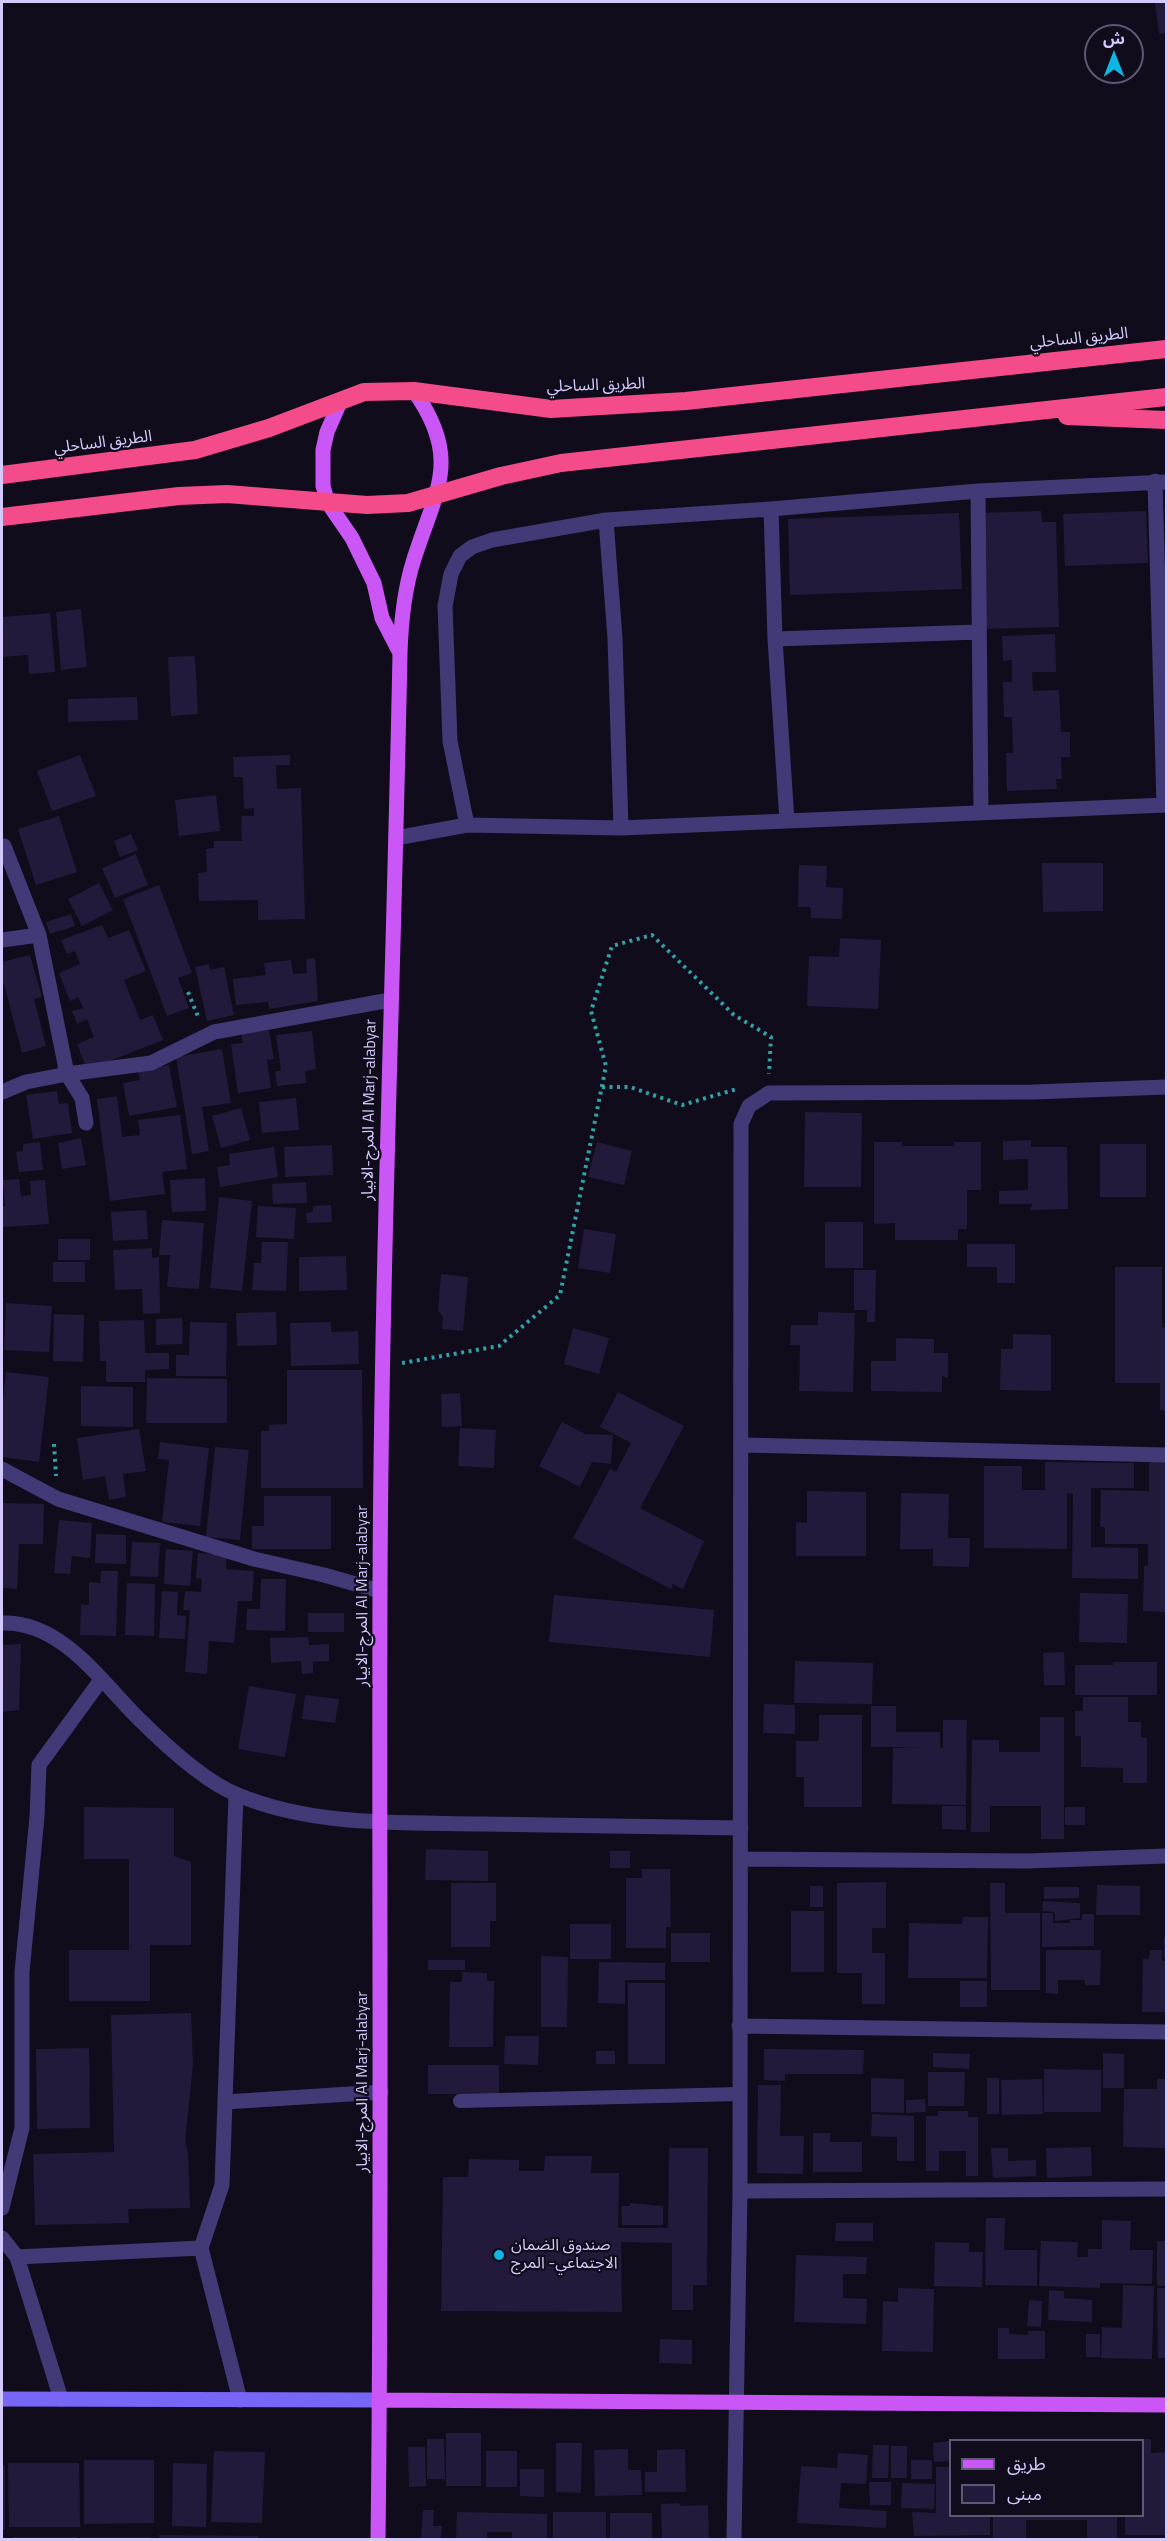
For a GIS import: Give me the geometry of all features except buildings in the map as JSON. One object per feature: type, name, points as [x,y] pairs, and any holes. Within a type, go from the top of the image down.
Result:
[{"type":"highway","name":"الطريق الساحلي","points":[[2,475],[195,450],[269,428],[364,392],[414,391],[551,409],[686,401],[1167,349]]},
{"type":"highway","points":[[2,517],[208,495],[279,497],[328,503],[398,503],[438,496],[501,477],[561,463],[1167,397]]},
{"type":"highway","points":[[1020,413],[1167,420]]},
{"type":"main road","name":"المرج-الابيار Al Marj-alabyar","points":[[378,2540],[382,1822],[380,1592],[390,1000],[400,653],[402,609],[414,559],[438,496],[441,480],[440,446],[426,409],[414,391]]},
{"type":"main road","name":"المرج-الابيار Al Marj-alabyar","points":[[341,400],[330,424],[323,450],[322,468],[328,503],[352,538],[374,583],[382,618],[400,653]]},
{"type":"main road","points":[[2,2400],[1167,2405]]},
{"type":"street","points":[[396,838],[467,825],[621,828],[1165,805],[1161,481],[978,491],[771,509],[606,520],[492,540],[472,547],[460,556],[451,574],[445,606],[450,741],[467,825]]},
{"type":"street","points":[[978,491],[981,813]]},
{"type":"street","points":[[771,509],[775,639],[787,821]]},
{"type":"street","points":[[606,520],[615,638],[621,828]]},
{"type":"street","points":[[775,639],[980,632]]},
{"type":"street","points":[[4,846],[39,935],[67,1074],[82,1098],[86,1123]]},
{"type":"street","points":[[2,940],[39,935]]},
{"type":"street","points":[[2,1092],[27,1082],[67,1074],[151,1063],[214,1032],[390,1000]]},
{"type":"street","points":[[734,2540],[740,2191],[741,1124],[749,1106],[769,1093],[1033,1092],[1167,1087]]},
{"type":"street","points":[[742,1445],[1167,1455]]},
{"type":"street","points":[[2,1469],[57,1499],[254,1559],[324,1575],[380,1592]]},
{"type":"street","points":[[2,1623],[16,1623],[43,1632],[70,1649],[187,1762],[236,1795],[301,1815],[382,1822],[741,1828]]},
{"type":"street","points":[[2,2208],[22,2128],[22,1972],[37,1817],[39,1764],[101,1680]]},
{"type":"street","points":[[236,1795],[222,2185],[201,2248],[240,2400]]},
{"type":"street","points":[[741,1859],[1028,1862],[1167,1856]]},
{"type":"street","points":[[739,2026],[1167,2032]]},
{"type":"street","points":[[225,2102],[381,2092]]},
{"type":"street","points":[[740,2191],[1167,2189]]},
{"type":"street","points":[[2,2238],[17,2258],[61,2399]]},
{"type":"street","points":[[17,2258],[201,2248]]},
{"type":"lane","points":[[460,2102],[739,2094]]},
{"type":"path","points":[[384,1364],[405,1364],[499,1346],[560,1295],[606,1066],[591,1011],[612,946],[652,935],[734,1015],[771,1037],[769,1093],[748,1086],[682,1105],[630,1087],[602,1087]]},
{"type":"path","points":[[188,992],[201,1023],[214,1032]]},
{"type":"path","points":[[54,1444],[57,1499]]},
{"type":"place","name":"صندوق الضمان الاجتماعي- المرج","points":[[499,2255]]}]
